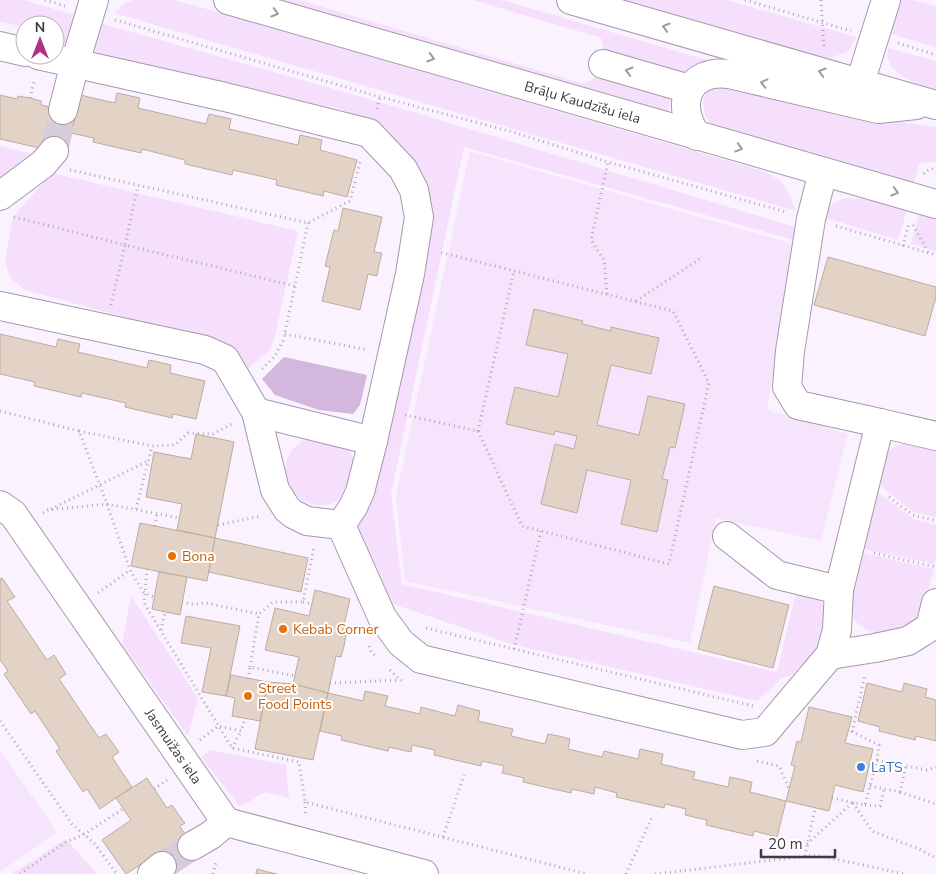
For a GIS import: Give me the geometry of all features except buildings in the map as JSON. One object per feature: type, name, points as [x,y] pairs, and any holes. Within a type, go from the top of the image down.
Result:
[{"type":"street","name":"Brāļu Kaudzīšu iela","points":[[228,0],[936,204]]},
{"type":"street","points":[[571,0],[934,104]]},
{"type":"street","points":[[860,83],[886,0]]},
{"type":"street","points":[[63,110],[92,7]]},
{"type":"street","points":[[0,46],[15,50]]},
{"type":"street","points":[[65,61],[234,99],[369,133],[403,169],[414,190],[419,217],[410,274],[374,441],[360,492],[341,525]]},
{"type":"street","points":[[602,64],[690,89]]},
{"type":"street","points":[[697,136],[691,128],[686,113],[686,97],[695,82],[719,73],[878,109],[934,104]]},
{"type":"street","points":[[6,206],[48,158]]},
{"type":"street","points":[[823,172],[811,219],[790,351],[788,387],[798,405],[936,436]]},
{"type":"street","points":[[0,306],[205,350],[225,358],[256,412],[275,490],[287,509],[299,518],[307,521],[341,525]]},
{"type":"street","points":[[256,412],[374,441]]},
{"type":"street","points":[[341,525],[382,617],[401,644],[421,658],[742,735],[765,732],[830,655],[837,630],[839,590],[880,422]]},
{"type":"street","name":"Jasmuižas iela","points":[[10,514],[226,822]]},
{"type":"street","points":[[727,536],[777,575],[839,590]]},
{"type":"street","points":[[830,655],[908,641],[930,627],[936,603]]},
{"type":"street","points":[[192,846],[211,835],[226,822],[424,874]]},
{"type":"path","points":[[45,0],[92,7],[380,97],[513,132],[608,162],[936,255]]},
{"type":"path","points":[[745,0],[936,54]]},
{"type":"path","points":[[821,0],[826,74]]},
{"type":"path","points":[[25,80],[41,84]]},
{"type":"path","points":[[30,98],[34,82]]},
{"type":"path","points":[[48,158],[138,186],[308,223],[350,201],[369,133],[374,124],[380,97]]},
{"type":"path","points":[[607,294],[604,260],[591,240],[608,162]]},
{"type":"path","points":[[105,328],[138,186]]},
{"type":"path","points":[[6,206],[125,245],[295,286]]},
{"type":"path","points":[[903,246],[910,220],[928,252]]},
{"type":"path","points":[[242,385],[276,356],[283,341],[308,223]]},
{"type":"path","points":[[447,254],[673,311],[709,383],[669,564],[522,526],[478,431],[514,271]]},
{"type":"path","points":[[636,302],[703,257]]},
{"type":"path","points":[[285,334],[392,355]]},
{"type":"path","points":[[380,409],[478,431]]},
{"type":"path","points":[[0,411],[79,431],[152,446],[175,444],[188,433],[214,434],[256,412]]},
{"type":"path","points":[[79,431],[130,570],[144,593],[154,597]]},
{"type":"path","points":[[136,509],[152,446]]},
{"type":"path","points":[[48,510],[148,461]]},
{"type":"path","points":[[865,483],[874,486],[913,516],[936,521]]},
{"type":"path","points":[[10,514],[107,504],[180,518]]},
{"type":"path","points":[[155,526],[157,513]]},
{"type":"path","points":[[218,525],[268,514]]},
{"type":"path","points":[[514,649],[541,531]]},
{"type":"path","points":[[303,602],[316,539]]},
{"type":"path","points":[[849,548],[936,567]]},
{"type":"path","points":[[147,569],[144,604],[232,748],[299,762],[305,802],[588,874]]},
{"type":"path","points":[[96,594],[130,570]]},
{"type":"path","points":[[182,602],[192,604],[206,603],[258,614]]},
{"type":"path","points":[[248,679],[258,614],[273,602],[303,602],[312,604]]},
{"type":"path","points":[[161,630],[165,612]]},
{"type":"path","points":[[419,626],[781,713]]},
{"type":"path","points":[[250,667],[295,676]]},
{"type":"path","points":[[865,805],[879,745],[850,731],[866,669]]},
{"type":"path","points":[[330,683],[400,680]]},
{"type":"path","points":[[232,748],[241,732],[245,718]]},
{"type":"path","points":[[0,721],[72,824],[94,843],[117,874]]},
{"type":"path","points":[[218,726],[241,732]]},
{"type":"path","points":[[877,760],[926,770],[936,767]]},
{"type":"path","points":[[900,792],[906,766]]},
{"type":"path","points":[[443,838],[464,775]]},
{"type":"path","points":[[154,788],[168,780]]},
{"type":"path","points":[[870,786],[900,792],[936,804]]},
{"type":"path","points":[[832,798],[852,803],[880,806],[884,789]]},
{"type":"path","points":[[807,844],[852,803]]},
{"type":"path","points":[[852,803],[872,830],[936,858]]},
{"type":"path","points":[[805,856],[815,808]]},
{"type":"path","points":[[20,874],[66,842],[83,835],[123,809]]},
{"type":"path","points":[[626,874],[652,817]]},
{"type":"path","points":[[655,874],[816,855],[905,874]]},
{"type":"shaded area","points":[[0,0],[24,0],[81,17],[69,41],[65,42],[65,15],[15,15],[15,25],[0,22]]},
{"type":"shaded area","points":[[134,0],[173,0],[200,7],[766,172],[781,181],[789,193],[796,211],[114,13],[125,3]]},
{"type":"shaded area","points":[[273,0],[299,0],[584,84],[604,72],[671,91],[668,116]]},
{"type":"shaded area","points":[[473,0],[502,0],[710,61],[677,75],[605,54],[601,38]]},
{"type":"shaded area","points":[[616,0],[726,0],[857,37],[847,52],[830,58],[812,56]]},
{"type":"shaded area","points":[[899,0],[912,0],[936,6],[936,47],[891,34]]},
{"type":"shaded area","points":[[100,23],[383,103],[802,229],[801,242],[464,147],[391,494],[402,584],[777,672],[796,592],[816,597],[824,605],[826,617],[816,650],[791,676],[783,677],[757,701],[511,644],[390,603],[355,532],[375,476],[433,206],[418,176],[377,123],[334,107],[247,93],[104,61],[91,45]]},
{"type":"shaded area","points":[[888,48],[936,61],[936,90],[914,83],[894,69],[887,56]]},
{"type":"shaded area","points":[[715,83],[872,118],[936,127],[936,161],[919,164],[914,183],[725,135],[712,126],[705,115],[703,103],[706,92]]},
{"type":"shaded area","points":[[0,146],[32,154],[13,172],[0,175]]},
{"type":"shaded area","points":[[470,151],[793,244],[767,410],[848,434],[821,541],[716,518],[690,643],[405,581],[396,496]]},
{"type":"shaded area","points":[[52,173],[298,231],[274,340],[269,351],[242,373],[226,345],[25,290],[12,280],[5,259],[13,217]]},
{"type":"shaded area","points":[[847,198],[870,200],[907,210],[898,240],[823,217],[826,209],[832,204]]},
{"type":"shaded area","points":[[919,214],[936,219],[936,251],[911,244]]},
{"type":"shaded area","points":[[284,357],[367,375],[360,405],[353,414],[319,410],[275,395],[262,379]]},
{"type":"shaded area","points":[[312,437],[342,443],[353,457],[354,468],[348,490],[335,502],[321,505],[308,503],[298,497],[290,487],[286,476],[286,463],[291,452],[301,442]]},
{"type":"shaded area","points":[[909,442],[936,446],[936,517],[915,513],[878,484],[883,456],[894,447]]},
{"type":"shaded area","points":[[873,489],[914,519],[936,525],[936,557],[934,564],[860,548]]},
{"type":"shaded area","points":[[859,552],[934,569],[922,615],[910,629],[881,635],[868,631],[856,622],[849,610]]},
{"type":"shaded area","points":[[131,596],[198,698],[188,736],[122,644]]},
{"type":"shaded area","points":[[0,750],[57,832],[0,872]]},
{"type":"shaded area","points":[[211,750],[286,765],[289,798],[265,792],[240,807],[201,757]]},
{"type":"shaded area","points":[[66,839],[97,874],[12,874]]},
{"type":"tunnel","points":[[54,151],[63,110]]},
{"type":"tunnel","points":[[162,866],[192,846]]},
{"type":"place","name":"Bona","points":[[172,556]]},
{"type":"place","name":"Kebab Corner","points":[[283,629]]},
{"type":"place","name":"Street Food Points","points":[[248,696]]},
{"type":"place","name":"LaTS","points":[[861,767]]}]
